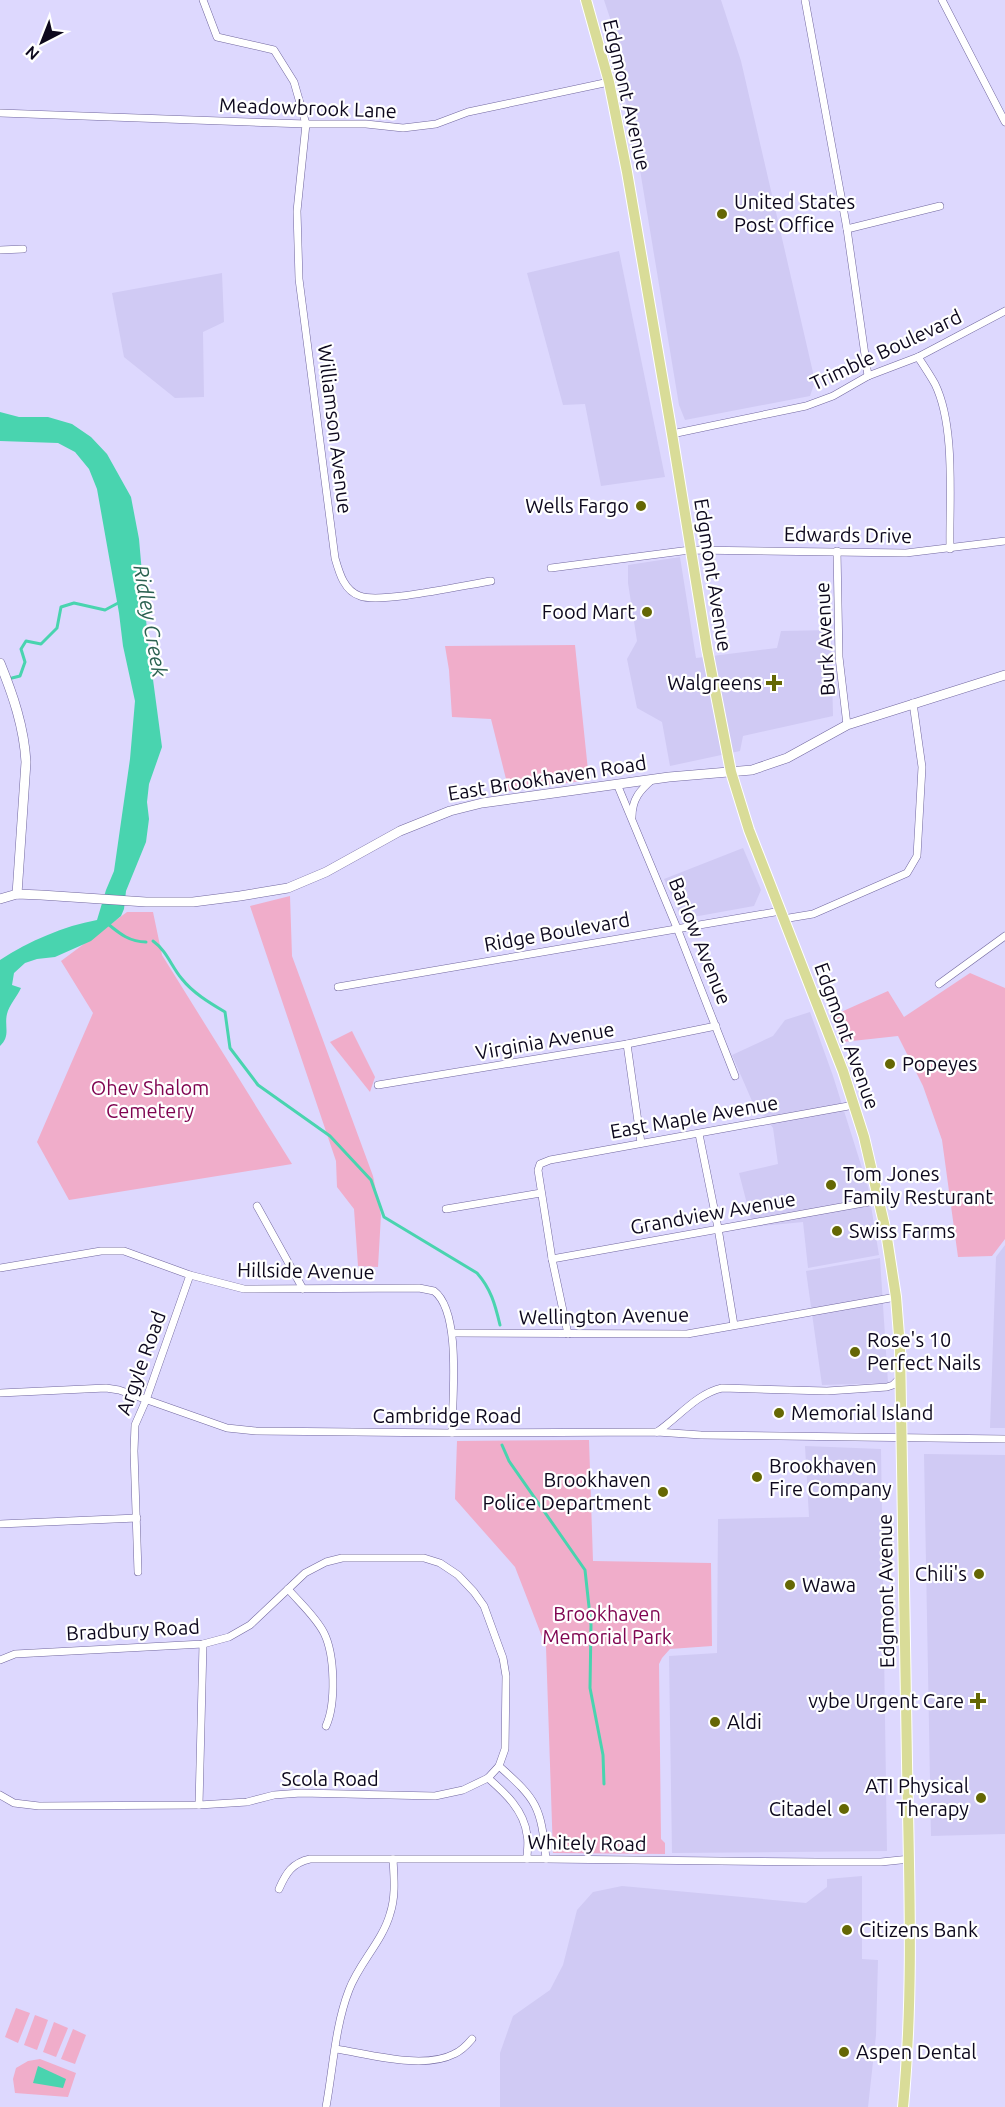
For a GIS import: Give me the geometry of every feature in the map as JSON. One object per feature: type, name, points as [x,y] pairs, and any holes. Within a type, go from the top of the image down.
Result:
[{"type":"main road","name":"Edgmont Avenue","points":[[586,0],[609,82],[672,434],[714,691],[731,772],[746,820],[854,1105],[880,1200],[896,1297],[902,1437],[910,1859],[909,2048],[903,2107]]},
{"type":"street","points":[[203,0],[217,37],[273,50],[294,82],[306,124]]},
{"type":"street","points":[[805,0],[847,229],[868,376]]},
{"type":"street","points":[[942,0],[1005,122]]},
{"type":"street","name":"Meadowbrook Lane","points":[[0,113],[306,124],[366,124],[403,128],[436,124],[468,112],[609,82]]},
{"type":"street","name":"Williamson Avenue","points":[[306,124],[297,211],[299,279],[335,558],[342,581],[360,596],[385,598],[491,581]]},
{"type":"street","points":[[847,229],[940,206]]},
{"type":"street","points":[[0,249],[23,249]]},
{"type":"street","name":"Trimble Boulevard","points":[[672,434],[806,406],[834,396],[868,376],[918,357],[1005,311]]},
{"type":"street","points":[[918,357],[936,385],[945,417],[949,444],[950,549]]},
{"type":"street","name":"Edwards Drive","points":[[551,568],[690,550],[906,553],[1005,541]]},
{"type":"street","name":"Burk Avenue","points":[[837,551],[839,657],[848,725]]},
{"type":"street","points":[[0,663],[22,727],[25,745],[26,762],[17,894]]},
{"type":"street","name":"East Brookhaven Road","points":[[0,899],[17,894],[129,901],[193,902],[288,888],[327,872],[400,831],[450,811],[482,803],[653,779],[752,770],[777,762],[848,725],[1005,675]]},
{"type":"street","name":"Ridge Boulevard","points":[[338,987],[677,928],[782,915],[813,914],[907,873],[916,856],[922,767],[913,703]]},
{"type":"street","points":[[632,819],[636,797],[653,779]]},
{"type":"street","name":"Barlow Avenue","points":[[617,784],[735,1076]]},
{"type":"street","points":[[939,984],[1005,936]]},
{"type":"street","name":"Virginia Avenue","points":[[378,1085],[627,1044],[716,1026]]},
{"type":"street","points":[[627,1044],[641,1143]]},
{"type":"street","name":"East Maple Avenue","points":[[541,1192],[538,1170],[540,1164],[641,1143],[854,1105]]},
{"type":"street","points":[[699,1134],[734,1325]]},
{"type":"street","points":[[446,1209],[541,1192],[568,1334]]},
{"type":"street","name":"Grandview Avenue","points":[[552,1259],[880,1200]]},
{"type":"street","points":[[257,1206],[303,1289]]},
{"type":"street","name":"Hillside Avenue","points":[[0,1268],[101,1251],[124,1251],[190,1275],[244,1289],[428,1289],[438,1294],[445,1304],[453,1333]]},
{"type":"street","name":"Argyle Road","points":[[138,1572],[135,1425],[190,1275]]},
{"type":"street","name":"Wellington Avenue","points":[[453,1333],[687,1334],[896,1297]]},
{"type":"street","points":[[452,1433],[453,1333]]},
{"type":"street","points":[[657,1432],[698,1399],[722,1388],[827,1391],[887,1387],[900,1378]]},
{"type":"street","name":"Cambridge Road","points":[[0,1393],[106,1388],[201,1420],[236,1429],[452,1433],[657,1432],[701,1435],[1005,1439]]},
{"type":"street","points":[[0,1524],[137,1518]]},
{"type":"street","name":"Bradbury Road","points":[[0,1660],[15,1654],[203,1644],[229,1637],[250,1625],[311,1568],[326,1562],[342,1558],[424,1558],[440,1563],[458,1575],[484,1606],[503,1658],[506,1676],[507,1725],[506,1749],[499,1766]]},
{"type":"street","points":[[288,1589],[319,1624],[328,1645],[333,1695],[331,1714],[326,1726]]},
{"type":"street","points":[[199,1805],[203,1644]]},
{"type":"street","points":[[527,1859],[528,1835],[522,1818],[509,1798],[488,1778],[499,1766],[525,1789],[539,1809],[546,1859]]},
{"type":"street","name":"Scola Road","points":[[0,1795],[14,1803],[39,1806],[199,1805],[247,1802],[274,1795],[301,1793],[435,1796],[463,1790],[488,1778]]},
{"type":"street","points":[[326,2107],[343,2006],[350,1987],[390,1914],[394,1892],[393,1859]]},
{"type":"street","name":"Whitely Road","points":[[279,1889],[289,1869],[305,1860],[546,1859],[882,1862],[910,1859]]},
{"type":"street","points":[[336,2049],[404,2060],[432,2059],[454,2055],[472,2039]]},
{"type":"shaded area","points":[[604,0],[721,0],[741,61],[815,381],[810,396],[685,420],[679,405],[638,158],[616,59],[610,18]]},
{"type":"shaded area","points":[[619,251],[665,477],[601,486],[585,404],[563,405],[527,273]]},
{"type":"shaded area","points":[[222,273],[224,322],[203,332],[204,397],[175,398],[124,357],[112,293]]},
{"type":"shaded area","points":[[0,412],[19,417],[48,417],[72,424],[91,437],[107,454],[131,497],[139,539],[148,642],[162,747],[149,784],[147,802],[149,819],[146,842],[126,891],[121,916],[91,941],[55,957],[25,963],[14,973],[12,985],[21,988],[8,1011],[6,1035],[0,1046],[0,960],[47,935],[97,920],[114,871],[130,759],[135,701],[123,646],[97,489],[89,469],[75,452],[58,443],[0,441]]},
{"type":"shaded area","points":[[680,557],[696,658],[777,648],[781,631],[831,630],[833,716],[743,736],[740,751],[670,766],[662,722],[637,708],[627,659],[637,641],[628,583],[628,565]]},
{"type":"shaded area","points":[[743,848],[761,890],[754,906],[682,919],[664,879]]},
{"type":"shaded area","points":[[810,1012],[868,1187],[879,1255],[808,1268],[803,1222],[753,1227],[739,1173],[778,1164],[773,1128],[752,1101],[732,1055],[773,1036],[785,1020]]},
{"type":"shaded area","points":[[1005,1245],[1005,1428],[990,1428],[996,1257]]},
{"type":"shaded area","points":[[880,1258],[888,1383],[822,1385],[806,1271]]},
{"type":"shaded area","points":[[805,1446],[881,1449],[887,1851],[672,1853],[669,1656],[717,1653],[718,1519],[809,1517]]},
{"type":"shaded area","points":[[924,1454],[1005,1455],[1005,1834],[931,1836]]},
{"type":"shaded area","points":[[862,1876],[862,1959],[878,1960],[876,2035],[868,2107],[500,2107],[500,2053],[513,2016],[550,1990],[563,1965],[577,1910],[593,1892],[622,1886],[806,1903],[827,1887],[827,1879]]},
{"type":"shaded area","points":[[38,2066],[66,2079],[63,2088],[33,2083]]},
{"type":"green space","points":[[575,645],[589,780],[509,791],[491,719],[452,717],[445,646]]},
{"type":"green space","points":[[290,896],[292,956],[373,1176],[381,1215],[378,1267],[358,1266],[354,1209],[337,1187],[336,1161],[250,906]]},
{"type":"green space","name":"Ohev Shalom Cemetery","points":[[127,912],[153,912],[162,955],[292,1164],[69,1200],[37,1142],[93,1013],[61,961]]},
{"type":"green space","points":[[970,973],[1005,988],[1005,1239],[992,1256],[958,1257],[942,1140],[923,1086],[898,1036],[843,1042],[832,1016],[888,991],[904,1017]]},
{"type":"green space","points":[[352,1031],[375,1077],[370,1092],[330,1042]]},
{"type":"green space","name":"Brookhaven Memorial Park","points":[[589,1440],[593,1561],[711,1563],[712,1646],[670,1649],[659,1664],[661,1839],[665,1843],[665,1854],[553,1853],[546,1647],[515,1567],[455,1499],[457,1441]]},
{"type":"green space","points":[[16,2008],[30,2013],[18,2043],[5,2037]]},
{"type":"green space","points":[[35,2015],[48,2020],[37,2050],[24,2045]]},
{"type":"green space","points":[[54,2022],[68,2028],[56,2057],[43,2052]]},
{"type":"green space","points":[[73,2029],[86,2035],[75,2064],[61,2059]]},
{"type":"green space","points":[[40,2059],[76,2073],[68,2097],[15,2093],[13,2079],[16,2068],[28,2061]]},
{"type":"waterway","points":[[12,678],[20,676],[25,662],[21,649],[26,641],[41,644],[57,628],[61,607],[74,603],[105,610],[120,602]]},
{"type":"waterway","points":[[108,924],[130,939],[146,942]]},
{"type":"waterway","points":[[153,941],[162,949],[186,984],[225,1012],[230,1048],[258,1085],[330,1136],[371,1180],[384,1217],[477,1273],[492,1297],[500,1325]]},
{"type":"waterway","points":[[502,1445],[509,1461],[585,1570],[591,1625],[590,1688],[603,1755],[604,1784]]},
{"type":"place","name":"United States Post Office","points":[[722,214]]},
{"type":"place","name":"Wells Fargo","points":[[641,506]]},
{"type":"place","name":"Food Mart","points":[[647,612]]},
{"type":"place","name":"Walgreens","points":[[774,683]]},
{"type":"place","name":"Popeyes","points":[[890,1064]]},
{"type":"place","name":"Tom Jones Family Resturant","points":[[831,1185]]},
{"type":"place","name":"Swiss Farms","points":[[837,1231]]},
{"type":"place","name":"Rose's 10 Perfect Nails","points":[[855,1352]]},
{"type":"place","name":"Memorial Island","points":[[779,1413]]},
{"type":"place","name":"Brookhaven Fire Company","points":[[757,1477]]},
{"type":"place","name":"Brookhaven Police Department","points":[[663,1492]]},
{"type":"place","name":"Chili's","points":[[979,1574]]},
{"type":"place","name":"Wawa","points":[[790,1585]]},
{"type":"place","name":"vybe Urgent Care","points":[[978,1701]]},
{"type":"place","name":"Aldi","points":[[715,1722]]},
{"type":"place","name":"ATI Physical Therapy","points":[[981,1798]]},
{"type":"place","name":"Citadel","points":[[844,1809]]},
{"type":"place","name":"Citizens Bank","points":[[847,1930]]},
{"type":"place","name":"Aspen Dental","points":[[844,2052]]},
{"type":"water label","name":"Ridley Creek","points":[[150,621]]}]
